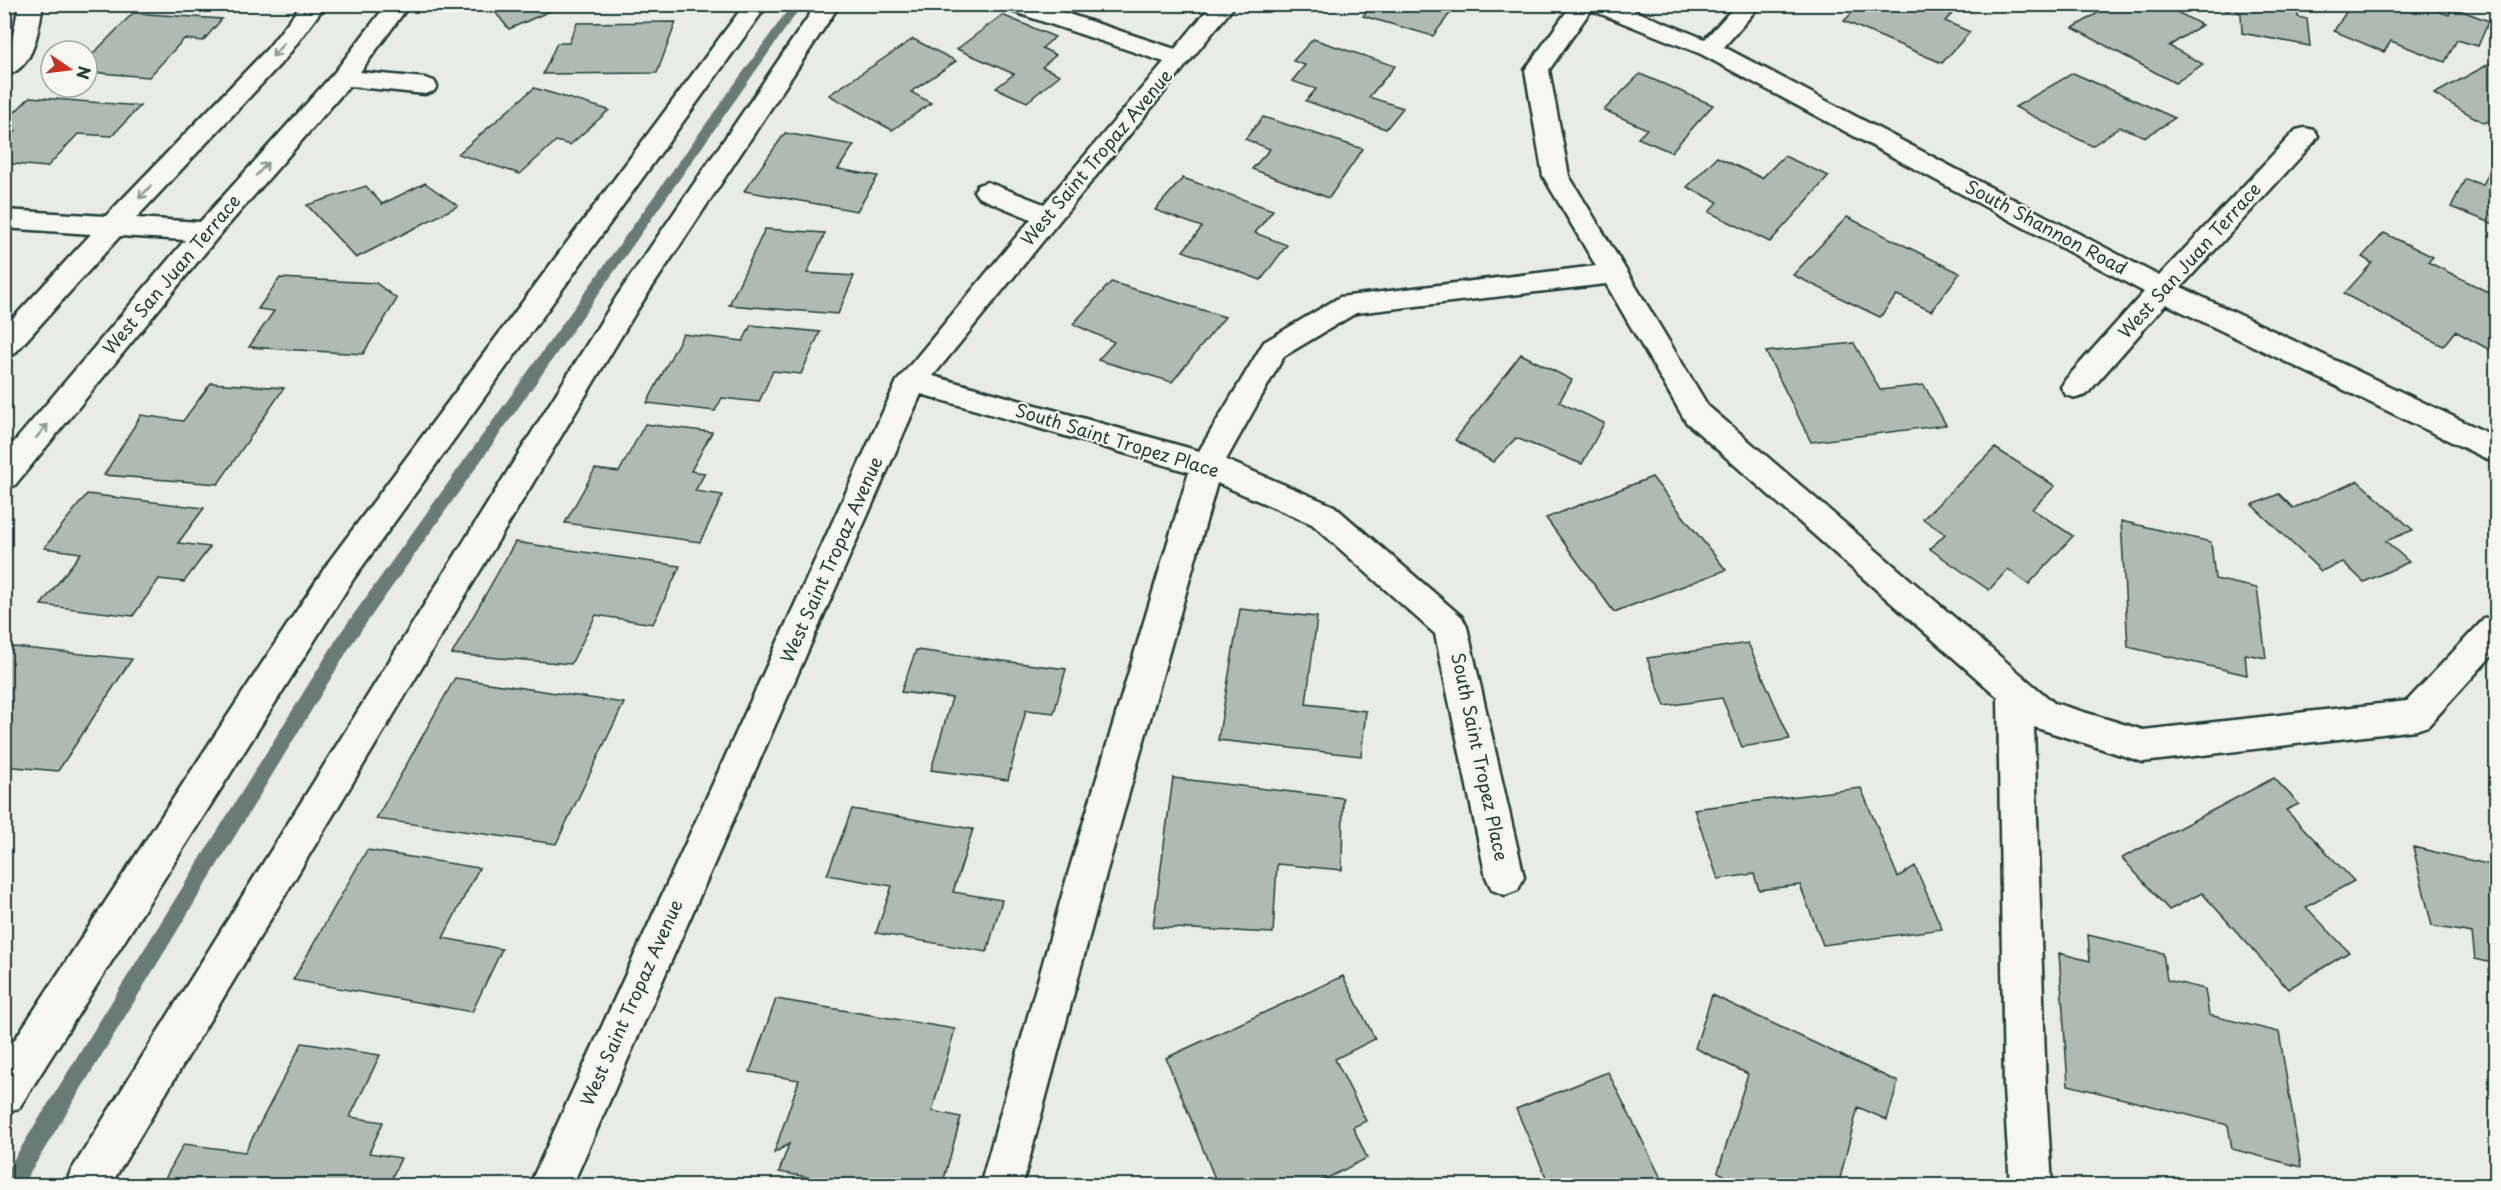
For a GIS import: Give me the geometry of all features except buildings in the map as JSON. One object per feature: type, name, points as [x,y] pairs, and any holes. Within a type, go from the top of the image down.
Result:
[{"type":"street","points":[[4,9],[23,4]]},
{"type":"street","points":[[4,69],[22,48],[31,4]]},
{"type":"street","points":[[4,347],[113,226],[277,53],[315,4]]},
{"type":"street","name":"West San Juan Terrace","points":[[4,476],[207,232],[343,78],[399,4]]},
{"type":"street","points":[[4,1094],[342,569],[757,4]]},
{"type":"street","points":[[86,1185],[627,303],[829,4]]},
{"type":"street","points":[[1013,4],[1180,59]]},
{"type":"street","name":"West Saint Tropaz Avenue","points":[[550,1185],[912,381],[1225,4]]},
{"type":"street","points":[[1584,4],[1537,70],[1556,176],[1697,414],[2043,715],[2143,746],[2416,715],[2496,629]]},
{"type":"street","name":"South Shannon Road","points":[[1596,4],[1709,49],[2162,290],[2496,450]]},
{"type":"street","points":[[1709,49],[1750,4]]},
{"type":"street","points":[[343,78],[425,86]]},
{"type":"street","name":"West San Juan Terrace","points":[[2076,387],[2162,290],[2305,136]]},
{"type":"street","points":[[987,191],[1049,216]]},
{"type":"street","points":[[4,219],[207,232]]},
{"type":"street","points":[[1001,1185],[1087,874],[1207,465],[1274,349],[1350,304],[1613,274]]},
{"type":"street","name":"South Saint Tropez Place","points":[[912,381],[1207,465],[1323,515],[1450,627],[1505,878]]},
{"type":"street","points":[[2015,690],[2025,1089],[2031,1185]]},
{"type":"waterway","points":[[10,1186],[347,637],[798,4]]}]
